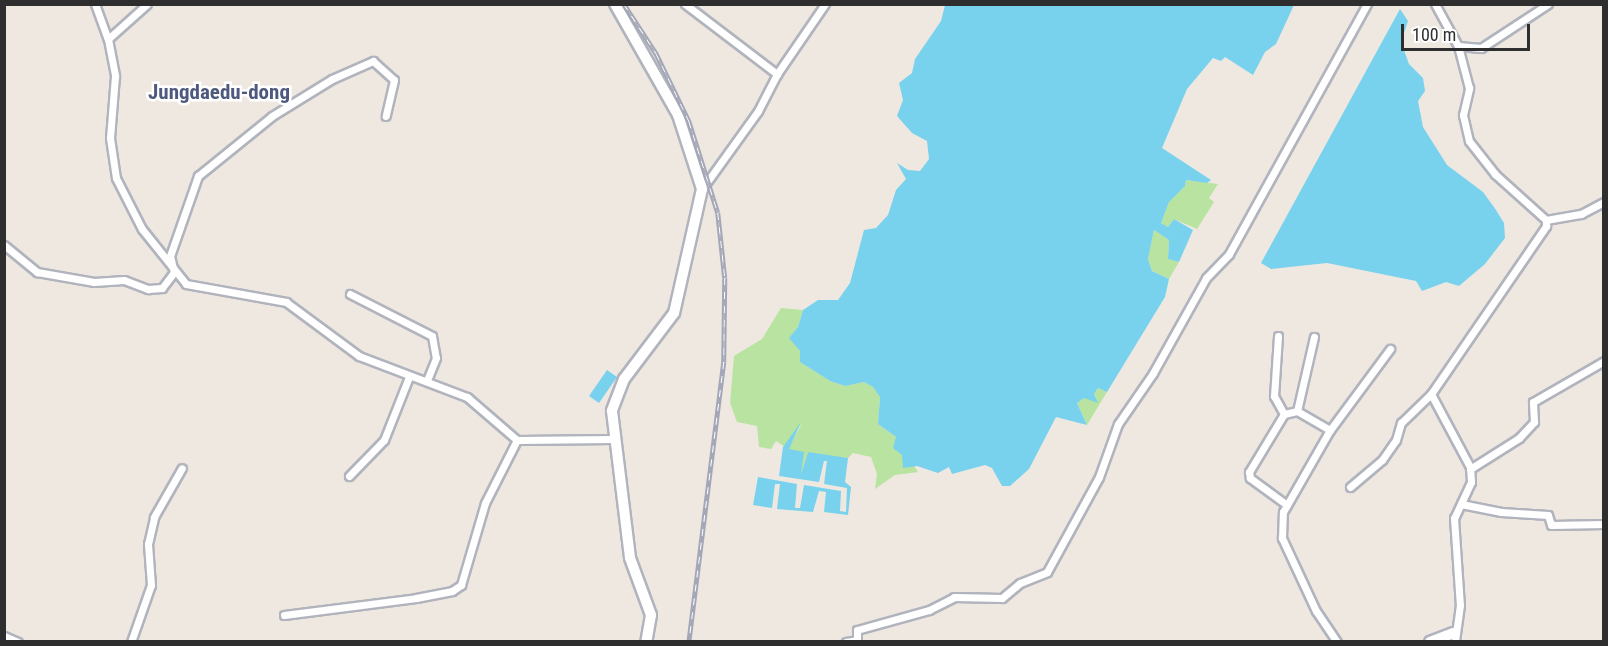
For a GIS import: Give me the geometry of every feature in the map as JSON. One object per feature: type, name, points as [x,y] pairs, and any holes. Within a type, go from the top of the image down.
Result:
[{"type":"street","points":[[95,4],[108,39],[115,76],[110,138],[116,178],[142,229],[174,272],[197,288],[286,302],[359,356],[409,377],[427,380],[467,397],[517,440],[613,439]]},
{"type":"street","points":[[108,39],[147,4]]},
{"type":"street","points":[[615,4],[678,115],[702,189]]},
{"type":"street","points":[[685,4],[777,74]]},
{"type":"street","points":[[646,642],[651,615],[630,558],[613,439],[614,398],[640,355],[674,313],[702,189],[758,111],[777,74],[825,4]]},
{"type":"street","points":[[846,642],[857,641],[857,630],[929,610],[954,597],[1002,598],[1020,583],[1047,573],[1100,477],[1118,424],[1153,373],[1206,278],[1229,254],[1367,4]]},
{"type":"street","points":[[1436,4],[1458,46],[1469,88],[1463,115],[1469,141],[1495,174],[1546,220]]},
{"type":"street","points":[[1458,46],[1481,48],[1548,4]]},
{"type":"street","points":[[4,245],[37,272],[94,282],[124,280],[156,290],[168,284],[174,272],[170,256],[198,176],[272,116],[332,79],[373,61],[394,80],[386,116]]},
{"type":"street","points":[[1546,220],[1581,214],[1604,202]]},
{"type":"street","points":[[1350,487],[1382,460],[1396,440],[1401,423],[1431,394],[1477,322],[1544,233],[1546,220]]},
{"type":"street","points":[[350,294],[432,336],[436,358],[427,380]]},
{"type":"street","points":[[1278,336],[1274,396],[1284,414]]},
{"type":"street","points":[[1297,411],[1314,337]]},
{"type":"street","points":[[1338,642],[1316,611],[1282,538],[1282,512],[1330,430],[1390,349]]},
{"type":"street","points":[[1470,469],[1519,438],[1534,422],[1533,402],[1604,361]]},
{"type":"street","points":[[349,476],[387,434],[394,406],[409,377]]},
{"type":"street","points":[[1430,642],[1454,638],[1460,605],[1454,518],[1471,482],[1470,469],[1431,394]]},
{"type":"street","points":[[1287,505],[1250,478],[1249,472],[1284,414],[1297,411],[1330,430]]},
{"type":"street","points":[[284,615],[416,598],[452,591],[461,585],[485,503],[517,440]]},
{"type":"street","points":[[131,642],[152,585],[148,544],[154,517],[182,468]]},
{"type":"street","points":[[1461,504],[1502,512],[1548,515],[1551,525],[1604,524]]},
{"type":"street","points":[[4,636],[18,642]]},
{"type":"green space","points":[[1186,180],[1218,184],[1209,198],[1214,202],[1197,229],[1174,219],[1168,227],[1161,223],[1169,201],[1185,186]]},
{"type":"green space","points":[[1154,230],[1169,240],[1168,259],[1179,262],[1169,279],[1152,271],[1148,259]]},
{"type":"green space","points":[[781,308],[803,310],[798,327],[790,338],[800,351],[800,362],[830,381],[845,386],[864,382],[873,387],[880,397],[878,424],[896,437],[918,472],[895,475],[875,489],[877,474],[871,457],[853,453],[848,458],[828,458],[808,452],[801,474],[788,449],[802,423],[785,447],[776,441],[771,449],[759,447],[757,426],[737,422],[730,403],[734,356],[762,339]]},
{"type":"green space","points":[[1098,388],[1107,392],[1087,425],[1077,403],[1084,397],[1097,402],[1094,394]]},
{"type":"water","points":[[945,5],[1294,5],[1276,44],[1265,52],[1253,75],[1225,57],[1221,61],[1213,58],[1187,89],[1162,148],[1211,180],[1207,183],[1186,180],[1185,186],[1169,202],[1161,223],[1168,227],[1174,219],[1193,230],[1179,262],[1168,259],[1169,240],[1154,230],[1148,259],[1152,271],[1169,279],[1165,297],[1107,392],[1098,388],[1094,394],[1098,403],[1084,398],[1077,403],[1087,425],[1056,417],[1029,469],[1010,486],[1002,486],[992,468],[985,465],[952,474],[949,467],[938,473],[917,466],[903,468],[902,455],[893,448],[896,437],[878,424],[880,397],[873,387],[864,382],[845,386],[830,381],[800,362],[800,351],[789,338],[798,327],[803,310],[818,300],[838,300],[850,283],[864,230],[876,228],[888,215],[896,190],[906,179],[897,163],[908,170],[920,171],[929,159],[927,141],[912,133],[897,116],[903,100],[899,83],[912,73],[915,59],[941,21]]},
{"type":"water","points":[[1400,9],[1408,21],[1401,42],[1409,64],[1423,78],[1425,91],[1418,101],[1423,127],[1447,165],[1483,192],[1504,223],[1505,238],[1485,264],[1459,286],[1446,282],[1422,291],[1416,281],[1327,263],[1271,269],[1261,263]]},
{"type":"water","points":[[607,370],[617,377],[599,403],[589,396]]},
{"type":"water","points":[[801,422],[789,449],[804,452],[801,474],[808,452],[848,458],[845,482],[851,487],[848,515],[824,512],[826,492],[819,491],[813,512],[777,509],[780,484],[775,484],[772,508],[753,505],[758,477],[797,484],[795,508],[800,508],[804,485],[841,491],[840,511],[846,512],[847,488],[824,484],[827,461],[824,461],[819,482],[779,476],[783,447]]},
{"type":"railway","points":[[624,4],[656,53],[689,121],[718,213],[725,278],[724,362],[689,642]]},
{"type":"district","name":"Jungdaedu-dong","points":[[219,92]]}]
